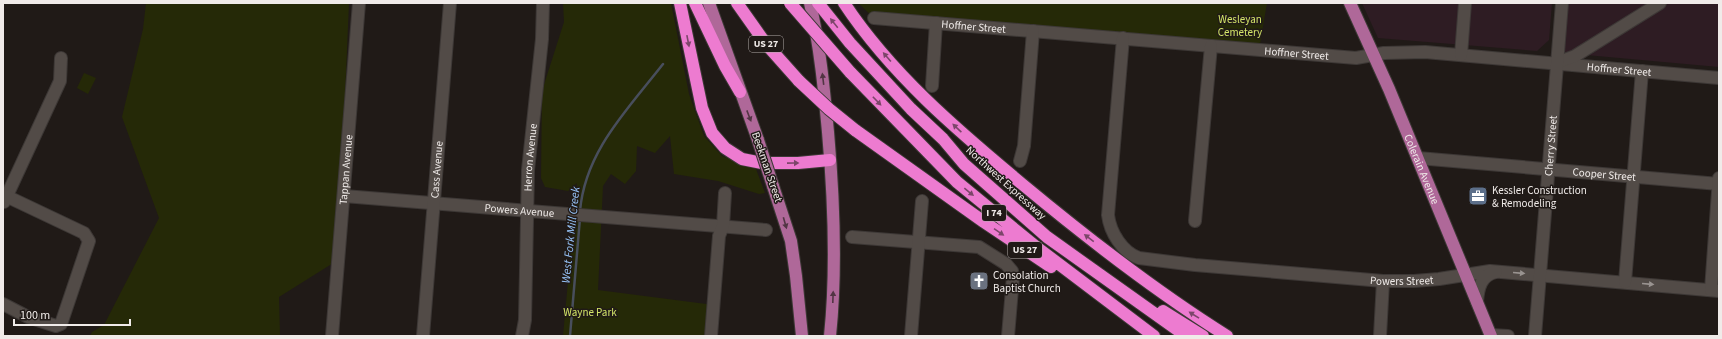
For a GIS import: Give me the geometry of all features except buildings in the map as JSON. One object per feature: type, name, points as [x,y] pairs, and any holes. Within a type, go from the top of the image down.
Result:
[{"type":"highway","points":[[680,3],[702,108],[712,133],[725,148],[742,159],[752,162],[798,163],[830,160]]},
{"type":"highway","points":[[695,3],[725,66],[740,92]]},
{"type":"highway","name":"US 27","points":[[737,3],[766,44],[799,81],[829,109],[855,130],[984,222],[1153,336]]},
{"type":"highway","name":"I 74","points":[[790,3],[850,72],[957,182],[1036,246],[1153,336]]},
{"type":"highway","name":"Northwest Expressway","points":[[818,3],[850,43],[911,109],[943,139],[964,164],[1047,237],[1186,336]]},
{"type":"highway","points":[[844,3],[855,20],[922,96],[974,144],[1064,218],[1182,308],[1226,336]]},
{"type":"highway","points":[[1113,284],[1155,306],[1203,336]]},
{"type":"main road","name":"Beekman Street","points":[[709,3],[758,140],[791,241],[802,336]]},
{"type":"main road","points":[[810,3],[820,56],[830,160],[834,237],[833,300],[830,336]]},
{"type":"main road","name":"Colerain Avenue","points":[[1350,3],[1418,158],[1491,335]]},
{"type":"street","name":"Tappan Avenue","points":[[332,336],[359,3]]},
{"type":"street","name":"Cass Avenue","points":[[423,336],[450,3]]},
{"type":"street","name":"Herron Avenue","points":[[522,336],[526,320],[528,170],[542,39],[543,3]]},
{"type":"street","points":[[1461,55],[1465,3]]},
{"type":"street","name":"Cherry Street","points":[[1535,336],[1562,3]]},
{"type":"street","points":[[1557,63],[1575,56],[1660,3]]},
{"type":"street","name":"Hoffner Street","points":[[874,18],[1356,58],[1405,52],[1461,55],[1719,78]]},
{"type":"street","points":[[932,86],[936,23]]},
{"type":"street","points":[[1020,161],[1024,146],[1033,31]]},
{"type":"street","name":"Powers Street","points":[[1123,38],[1108,215],[1109,224],[1120,244],[1131,255],[1139,258],[1202,266],[1383,281],[1426,281],[1490,271],[1715,290]]},
{"type":"street","points":[[1196,221],[1211,46]]},
{"type":"street","points":[[3,304],[28,317],[56,326],[61,324],[89,241],[84,233],[5,200],[60,81],[61,58]]},
{"type":"street","points":[[1625,282],[1642,71]]},
{"type":"street","name":"Cooper Street","points":[[1418,158],[1719,184]]},
{"type":"street","points":[[1715,290],[1719,178]]},
{"type":"street","points":[[712,336],[719,236],[722,226],[725,193]]},
{"type":"street","name":"Powers Avenue","points":[[344,196],[766,230]]},
{"type":"street","points":[[911,336],[922,201]]},
{"type":"street","points":[[852,237],[979,248],[1006,264],[1012,271],[1013,277],[1011,336]]},
{"type":"street","points":[[1477,302],[1479,287],[1483,279],[1490,274],[1498,272]]},
{"type":"street","points":[[1380,336],[1383,281]]},
{"type":"street","points":[[1491,335],[1508,336]]},
{"type":"shaded area","points":[[1362,3],[1552,3],[1549,40],[1537,51],[1378,38]]},
{"type":"shaded area","points":[[1568,3],[1719,3],[1719,67],[1564,53]]},
{"type":"green space","points":[[146,3],[349,3],[338,260],[279,297],[280,336],[90,336],[92,332],[104,325],[159,218],[122,117],[143,29]]},
{"type":"green space","name":"Wayne Park","points":[[563,3],[671,3],[689,94],[704,136],[722,156],[756,169],[765,193],[759,194],[718,181],[674,174],[670,136],[655,153],[637,146],[636,171],[625,184],[611,174],[603,186],[598,290],[714,305],[711,336],[563,336],[577,183],[568,191],[545,187],[541,178],[542,91],[564,22]]},
{"type":"green space","name":"Wesleyan Cemetery","points":[[858,3],[1267,3],[1259,50],[874,18]]},
{"type":"green space","points":[[84,73],[96,78],[88,94],[77,88]]},
{"type":"waterway","name":"West Fork Mill Creek","points":[[580,211],[584,189],[590,169],[599,150],[623,114],[663,64]]},
{"type":"waterway","name":"West Fork Mill Creek","points":[[570,336],[580,218]]},
{"type":"place","name":"Kessler Construction & Remodeling","points":[[1478,196]]},
{"type":"place","name":"Consolation Baptist Church","points":[[979,281]]}]
